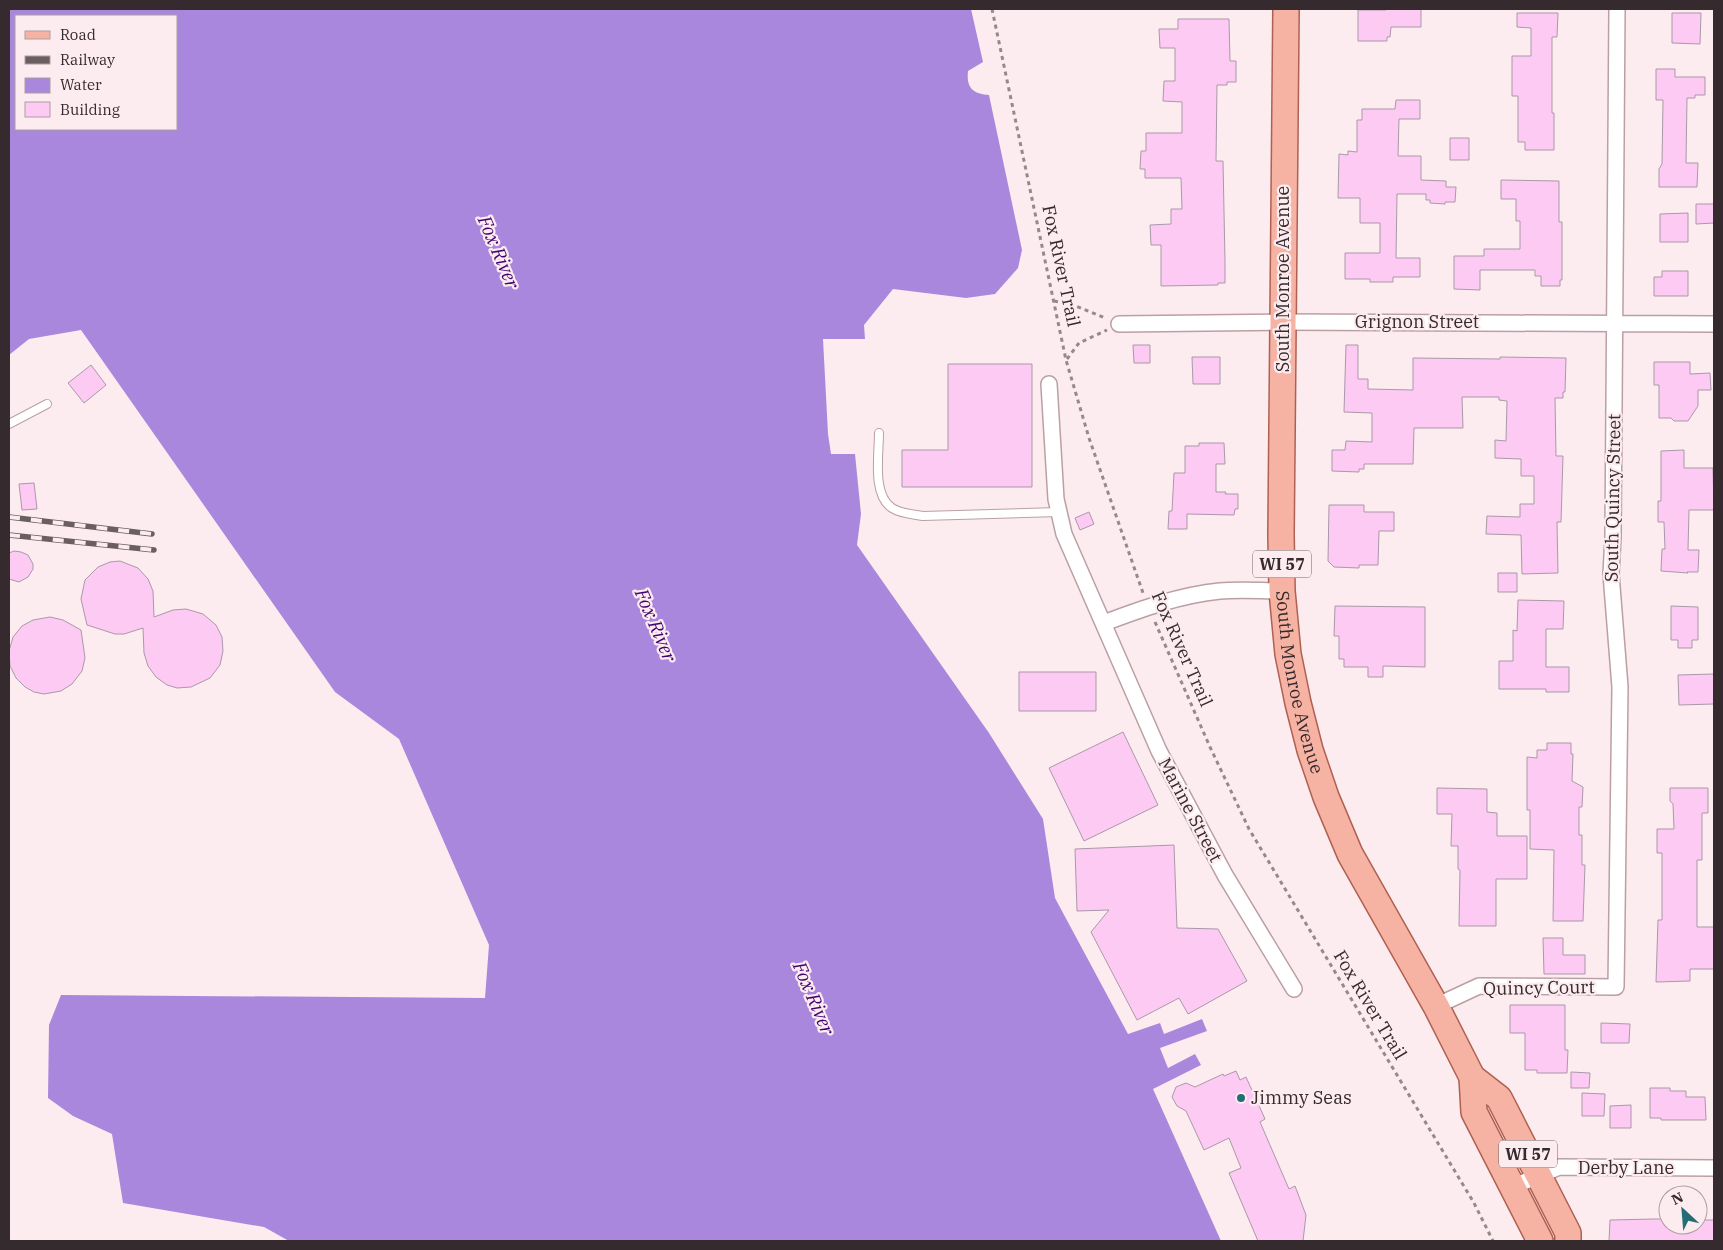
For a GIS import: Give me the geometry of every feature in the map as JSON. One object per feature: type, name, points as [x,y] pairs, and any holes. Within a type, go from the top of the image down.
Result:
[{"type":"main road","name":"South Monroe Avenue","points":[[1286,9],[1282,591],[1288,654],[1298,703],[1310,750],[1326,797],[1350,854],[1436,1006],[1472,1077],[1474,1112],[1540,1241]]},
{"type":"main road","name":"South Monroe Avenue","points":[[1472,1077],[1499,1098],[1568,1233],[1568,1241]]},
{"type":"street","name":"South Quincy Street","points":[[1616,987],[1620,687],[1610,574],[1613,537],[1617,9]]},
{"type":"street","name":"Grignon Street","points":[[1119,324],[1283,322],[1714,324]]},
{"type":"street","name":"Marine Street","points":[[1049,384],[1056,499],[1064,534],[1159,752],[1225,875],[1294,989]]},
{"type":"street","points":[[1104,623],[1148,606],[1192,595],[1220,591],[1282,591]]},
{"type":"street","name":"Quincy Court","points":[[1436,1006],[1479,986],[1616,987]]},
{"type":"street","name":"Derby Lane","points":[[1512,1187],[1559,1167],[1714,1168]]},
{"type":"lane","points":[[9,424],[47,404]]},
{"type":"lane","points":[[879,433],[878,485],[882,496],[892,508],[906,514],[923,516],[1059,512]]},
{"type":"path","name":"Fox River Trail","points":[[992,9],[1066,360],[1089,438],[1139,584],[1210,748],[1249,829],[1474,1203],[1493,1241]]},
{"type":"path","points":[[1054,301],[1071,304],[1119,324]]},
{"type":"path","points":[[1066,360],[1079,343],[1119,324]]},
{"type":"water","name":"Fox River","points":[[9,9],[971,9],[983,62],[968,71],[968,82],[975,92],[989,95],[1022,250],[1018,268],[995,294],[966,298],[893,289],[864,325],[865,339],[823,339],[828,434],[831,454],[855,454],[861,514],[857,545],[989,733],[1043,819],[1055,898],[1128,1034],[1160,1023],[1164,1034],[1202,1019],[1207,1031],[1160,1048],[1168,1068],[1195,1054],[1201,1065],[1153,1089],[1221,1241],[289,1241],[264,1227],[123,1203],[112,1134],[73,1116],[48,1098],[49,1025],[61,995],[485,998],[489,945],[399,739],[335,692],[81,330],[29,339],[9,355]]},
{"type":"building","points":[[1421,9],[1421,27],[1391,27],[1390,37],[1387,37],[1387,41],[1358,41],[1358,10]]},
{"type":"building","points":[[1517,13],[1558,13],[1557,37],[1552,37],[1554,150],[1525,150],[1525,142],[1518,142],[1518,96],[1512,96],[1512,56],[1531,56],[1531,28],[1517,27]]},
{"type":"building","points":[[1672,13],[1701,13],[1700,44],[1672,43]]},
{"type":"building","points":[[1178,19],[1229,19],[1230,61],[1236,61],[1236,82],[1227,82],[1227,85],[1217,85],[1216,161],[1223,161],[1225,261],[1225,283],[1218,283],[1218,285],[1161,286],[1161,245],[1151,245],[1150,225],[1171,224],[1171,209],[1182,209],[1181,178],[1145,178],[1145,169],[1140,169],[1141,151],[1146,151],[1146,133],[1182,133],[1182,102],[1163,101],[1164,81],[1175,81],[1175,48],[1160,48],[1159,29],[1178,29]]},
{"type":"building","points":[[1656,69],[1675,69],[1675,77],[1705,77],[1705,95],[1695,95],[1695,98],[1687,98],[1686,163],[1698,163],[1697,187],[1659,187],[1659,169],[1662,164],[1663,100],[1656,100]]},
{"type":"building","points":[[1396,100],[1420,100],[1420,119],[1399,119],[1398,156],[1421,156],[1421,180],[1446,181],[1446,187],[1456,187],[1455,202],[1445,202],[1445,204],[1430,203],[1430,200],[1426,200],[1426,194],[1397,194],[1396,258],[1420,258],[1420,277],[1393,277],[1393,282],[1370,282],[1370,279],[1345,279],[1345,253],[1380,253],[1380,223],[1360,223],[1360,198],[1338,198],[1339,154],[1348,155],[1348,151],[1357,152],[1357,120],[1362,120],[1362,109],[1395,109]]},
{"type":"building","points":[[1450,138],[1469,138],[1469,160],[1450,160]]},
{"type":"building","points":[[1501,180],[1559,181],[1559,222],[1562,222],[1562,280],[1560,280],[1560,286],[1541,286],[1541,276],[1535,276],[1535,270],[1480,270],[1480,290],[1454,289],[1454,256],[1484,256],[1484,249],[1520,249],[1520,221],[1516,221],[1516,199],[1501,199]]},
{"type":"building","points":[[1696,204],[1714,204],[1714,223],[1696,224]]},
{"type":"building","points":[[1688,213],[1688,242],[1660,242],[1660,214]]},
{"type":"building","points":[[1662,271],[1688,271],[1688,296],[1654,296],[1654,277],[1662,277]]},
{"type":"building","points":[[1133,345],[1150,345],[1150,363],[1134,363]]},
{"type":"building","points":[[1346,345],[1358,345],[1358,379],[1368,379],[1368,389],[1413,390],[1413,358],[1566,358],[1565,392],[1563,392],[1563,398],[1555,398],[1556,456],[1563,456],[1561,522],[1557,522],[1558,573],[1522,574],[1521,535],[1486,534],[1487,516],[1520,517],[1520,504],[1534,504],[1534,476],[1521,476],[1521,459],[1495,458],[1495,440],[1506,441],[1507,401],[1499,400],[1499,397],[1462,397],[1463,428],[1414,428],[1413,464],[1364,464],[1364,469],[1359,469],[1359,472],[1332,471],[1332,450],[1345,450],[1346,441],[1372,442],[1372,413],[1344,412]]},
{"type":"building","points":[[1192,357],[1220,357],[1220,384],[1193,384]]},
{"type":"building","points":[[1654,362],[1690,362],[1690,374],[1710,373],[1711,390],[1698,390],[1698,406],[1688,421],[1659,418],[1659,385],[1654,385]]},
{"type":"building","points":[[948,364],[1032,364],[1032,487],[902,487],[902,450],[948,450]]},
{"type":"building","points":[[91,365],[106,385],[84,403],[68,383]]},
{"type":"building","points":[[1199,443],[1224,443],[1225,464],[1216,464],[1216,492],[1238,494],[1238,509],[1235,509],[1234,515],[1187,514],[1187,529],[1168,529],[1169,511],[1172,511],[1174,473],[1185,473],[1185,446],[1199,446]]},
{"type":"building","points":[[1684,450],[1684,468],[1713,468],[1714,510],[1689,510],[1688,550],[1699,550],[1698,572],[1661,571],[1662,549],[1665,549],[1664,522],[1658,522],[1658,501],[1661,501],[1661,451]]},
{"type":"building","points":[[34,483],[37,509],[22,510],[19,484]]},
{"type":"building","points":[[1329,505],[1364,505],[1364,512],[1394,512],[1394,531],[1379,531],[1378,565],[1359,565],[1359,568],[1334,567],[1328,561]]},
{"type":"building","points":[[1089,512],[1094,524],[1080,530],[1075,518]]},
{"type":"building","points":[[14,551],[28,555],[33,564],[33,569],[28,577],[19,582],[9,579],[9,553]]},
{"type":"building","points":[[120,561],[138,568],[148,579],[153,591],[154,617],[173,610],[186,609],[203,614],[216,625],[222,637],[223,651],[220,665],[210,678],[191,687],[177,688],[167,685],[156,677],[148,666],[144,653],[143,628],[124,634],[115,634],[87,625],[81,599],[85,580],[98,567],[110,562]]},
{"type":"building","points":[[1498,573],[1517,573],[1517,592],[1498,592]]},
{"type":"building","points":[[1518,600],[1564,601],[1563,629],[1546,629],[1546,667],[1569,667],[1569,692],[1546,692],[1546,689],[1499,689],[1499,661],[1513,661],[1513,630],[1517,631]]},
{"type":"building","points":[[1335,606],[1425,607],[1425,667],[1383,666],[1383,677],[1368,677],[1368,667],[1344,667],[1344,659],[1339,659],[1339,636],[1334,636]]},
{"type":"building","points":[[1671,606],[1698,607],[1698,640],[1692,640],[1692,648],[1678,648],[1678,640],[1671,640]]},
{"type":"building","points":[[50,617],[63,620],[81,630],[85,658],[82,671],[72,684],[61,691],[44,694],[34,692],[25,687],[16,678],[10,666],[9,651],[13,637],[22,626],[33,620]]},
{"type":"building","points":[[1019,672],[1096,672],[1096,711],[1019,711]]},
{"type":"building","points":[[1714,674],[1714,704],[1679,705],[1678,675]]},
{"type":"building","points":[[1123,732],[1158,805],[1084,841],[1049,768]]},
{"type":"building","points":[[1547,743],[1571,743],[1571,754],[1573,754],[1572,781],[1583,787],[1582,807],[1579,807],[1579,835],[1582,835],[1582,865],[1585,865],[1583,921],[1553,921],[1554,850],[1530,849],[1530,810],[1527,810],[1527,757],[1537,758],[1537,750],[1547,750]]},
{"type":"building","points":[[1437,788],[1487,789],[1487,812],[1497,813],[1497,836],[1527,836],[1527,879],[1496,879],[1496,926],[1459,926],[1460,870],[1458,869],[1458,846],[1451,846],[1452,814],[1437,814]]},
{"type":"building","points":[[1670,788],[1708,788],[1708,813],[1702,813],[1702,860],[1697,860],[1697,927],[1714,927],[1714,969],[1690,969],[1690,981],[1656,982],[1658,920],[1662,920],[1662,853],[1657,853],[1657,829],[1674,829]]},
{"type":"building","points":[[1174,845],[1177,928],[1218,929],[1247,981],[1188,1014],[1179,998],[1137,1020],[1091,932],[1109,910],[1077,911],[1075,849]]},
{"type":"building","points":[[1543,938],[1563,938],[1563,955],[1585,955],[1585,974],[1544,974]]},
{"type":"building","points":[[1510,1005],[1565,1005],[1565,1050],[1568,1050],[1567,1073],[1537,1073],[1537,1070],[1525,1070],[1525,1033],[1510,1033]]},
{"type":"building","points":[[1601,1023],[1630,1024],[1629,1043],[1601,1043]]},
{"type":"building","points":[[1236,1071],[1240,1080],[1246,1077],[1265,1119],[1260,1122],[1289,1189],[1295,1186],[1306,1215],[1303,1241],[1258,1241],[1229,1173],[1241,1168],[1229,1138],[1204,1150],[1186,1111],[1177,1106],[1172,1097],[1176,1087],[1186,1083],[1195,1087],[1223,1074],[1224,1076]]},
{"type":"building","points":[[1571,1072],[1590,1073],[1589,1088],[1571,1088]]},
{"type":"building","points":[[1650,1088],[1670,1088],[1670,1091],[1686,1091],[1686,1097],[1705,1097],[1706,1120],[1661,1120],[1661,1118],[1650,1118]]},
{"type":"building","points":[[1582,1093],[1605,1094],[1604,1116],[1582,1116]]},
{"type":"building","points":[[1631,1105],[1631,1128],[1610,1128],[1610,1106]]},
{"type":"building","points":[[1658,1219],[1658,1235],[1708,1235],[1708,1220],[1714,1220],[1714,1241],[1609,1241],[1610,1220]]},
{"type":"railway","points":[[9,517],[152,534]]},
{"type":"railway","points":[[9,535],[154,550]]},
{"type":"place","name":"Jimmy Seas","points":[[1241,1098]]}]
